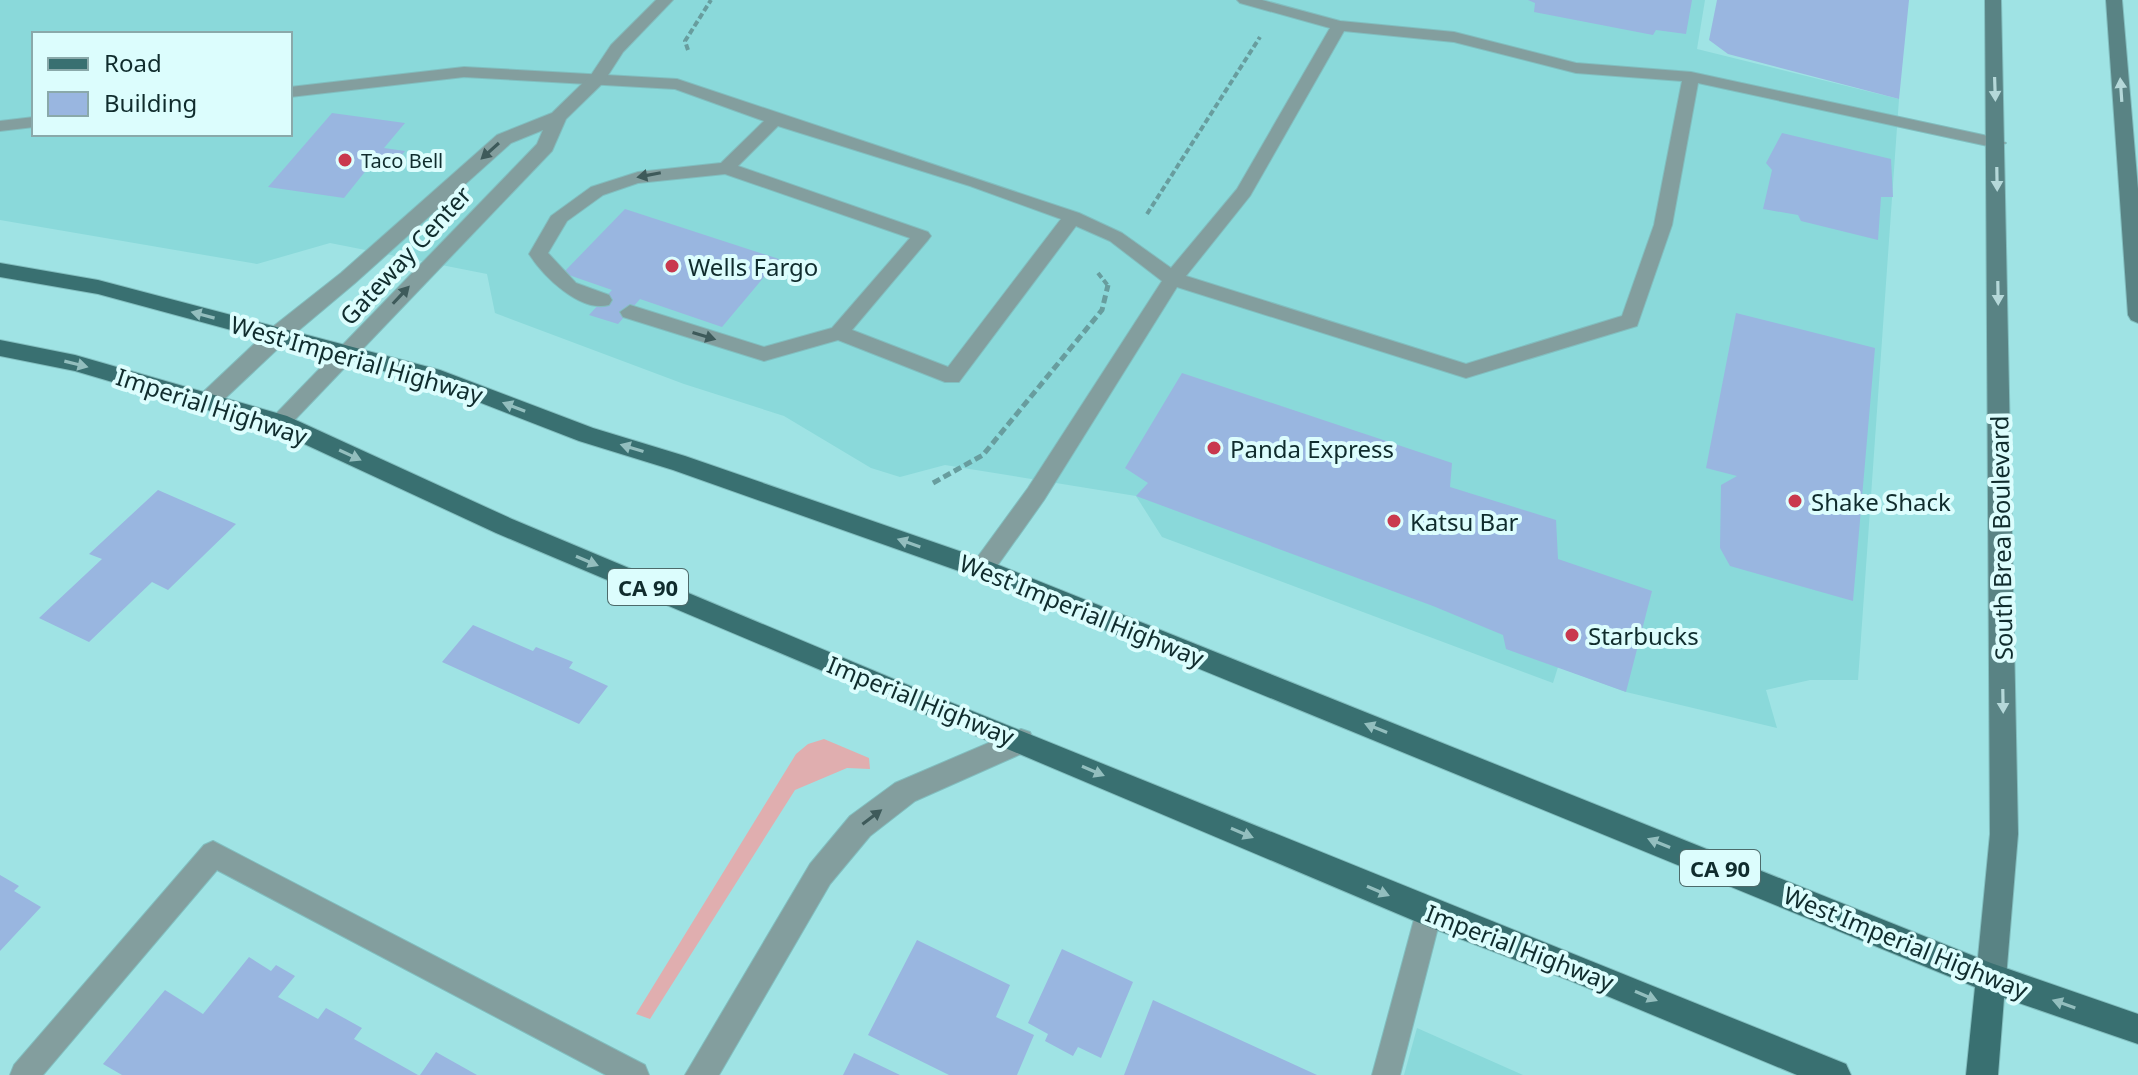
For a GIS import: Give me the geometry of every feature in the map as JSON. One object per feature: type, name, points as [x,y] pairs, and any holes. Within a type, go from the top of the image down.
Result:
[{"type":"main road","name":"South Brea Boulevard","points":[[1982,1075],[2004,834],[1993,0]]},
{"type":"main road","points":[[2114,0],[2138,315]]},
{"type":"main road","name":"West Imperial Highway","points":[[0,270],[98,287],[440,378],[587,435],[677,462],[982,569],[1991,978],[2138,1029]]},
{"type":"main road","name":"Imperial Highway","points":[[0,348],[75,363],[279,422],[504,526],[1429,912],[1572,966],[1835,1075]]},
{"type":"street","name":"Gateway Center","points":[[209,400],[278,335],[348,278],[504,139],[558,117],[597,79],[617,49],[665,0]]},
{"type":"street","name":"Gateway Center","points":[[279,422],[545,147],[558,117]]},
{"type":"street","points":[[701,1075],[820,874],[860,826],[905,792],[1021,741]]},
{"type":"lane","points":[[1245,0],[1339,26],[1454,37],[1576,68],[1691,77],[1997,143]]},
{"type":"lane","points":[[982,569],[1036,494],[1173,279],[1244,192],[1339,26]]},
{"type":"lane","points":[[292,92],[464,72],[677,84],[1073,217],[1116,237],[1173,279],[1466,371],[1630,321],[1663,225],[1691,77]]},
{"type":"lane","points":[[726,168],[775,119]]},
{"type":"lane","points":[[0,126],[32,122]]},
{"type":"lane","points":[[602,300],[569,288],[538,254],[560,217],[604,187],[650,174],[726,168],[922,236],[839,333],[764,354],[630,312]]},
{"type":"lane","points":[[839,333],[952,377],[1073,217]]},
{"type":"lane","points":[[24,1075],[213,854],[635,1075]]},
{"type":"lane","points":[[1386,1075],[1429,912]]},
{"type":"shaded area","points":[[0,0],[1705,0],[1697,49],[1899,99],[1858,680],[1810,680],[1766,690],[1777,728],[1626,692],[1558,667],[1553,683],[1162,537],[1136,496],[945,465],[900,477],[871,468],[784,416],[684,384],[495,313],[487,274],[330,243],[257,264],[0,220]]},
{"type":"shaded area","points":[[824,739],[869,758],[870,769],[847,768],[795,790],[650,1019],[636,1014],[796,754],[808,744]]},
{"type":"shaded area","points":[[1417,1028],[1523,1075],[1404,1075]]},
{"type":"building","points":[[1528,0],[1692,0],[1686,34],[1656,30],[1653,35],[1534,12],[1535,3]]},
{"type":"building","points":[[1717,0],[1909,0],[1899,99],[1728,54],[1709,40]]},
{"type":"building","name":"Taco Bell","points":[[332,113],[405,123],[384,148],[405,151],[389,171],[368,168],[344,198],[268,187]]},
{"type":"building","points":[[1782,133],[1891,159],[1893,197],[1881,197],[1878,240],[1801,221],[1798,215],[1763,209],[1772,170],[1766,163]]},
{"type":"building","name":"Wells Fargo","points":[[625,209],[779,259],[722,327],[640,299],[618,324],[589,315],[612,290],[563,273]]},
{"type":"building","points":[[1736,313],[1875,348],[1853,601],[1730,566],[1720,548],[1721,485],[1737,476],[1706,468]]},
{"type":"building","points":[[1182,373],[1452,463],[1450,487],[1556,520],[1558,559],[1652,591],[1626,692],[1506,649],[1503,635],[1433,606],[1136,496],[1148,483],[1125,468]]},
{"type":"building","points":[[158,490],[236,524],[168,590],[152,582],[89,642],[39,618],[102,559],[89,554]]},
{"type":"building","points":[[473,625],[533,651],[536,647],[573,662],[569,668],[608,686],[579,724],[442,662]]},
{"type":"building","points":[[0,875],[19,886],[14,891],[41,907],[0,951]]},
{"type":"building","points":[[917,940],[1010,985],[996,1017],[1034,1035],[1017,1075],[949,1075],[868,1035]]},
{"type":"building","points":[[1062,949],[1133,982],[1101,1058],[1078,1047],[1073,1056],[1045,1041],[1048,1034],[1028,1023]]},
{"type":"building","points":[[249,957],[271,971],[276,965],[295,976],[278,997],[318,1019],[326,1008],[362,1028],[354,1039],[418,1075],[122,1075],[103,1064],[165,990],[203,1014]]},
{"type":"building","points":[[1153,1000],[1317,1075],[1124,1075]]},
{"type":"building","points":[[436,1052],[477,1075],[420,1075]]},
{"type":"building","points":[[854,1053],[900,1075],[843,1075]]},
{"type":"place","name":"Taco Bell","points":[[345,160]]},
{"type":"place","name":"Wells Fargo","points":[[672,266]]},
{"type":"place","name":"Panda Express","points":[[1214,448]]},
{"type":"place","name":"Shake Shack","points":[[1795,501]]},
{"type":"place","name":"Katsu Bar","points":[[1394,521]]},
{"type":"place","name":"Starbucks","points":[[1572,635]]}]
